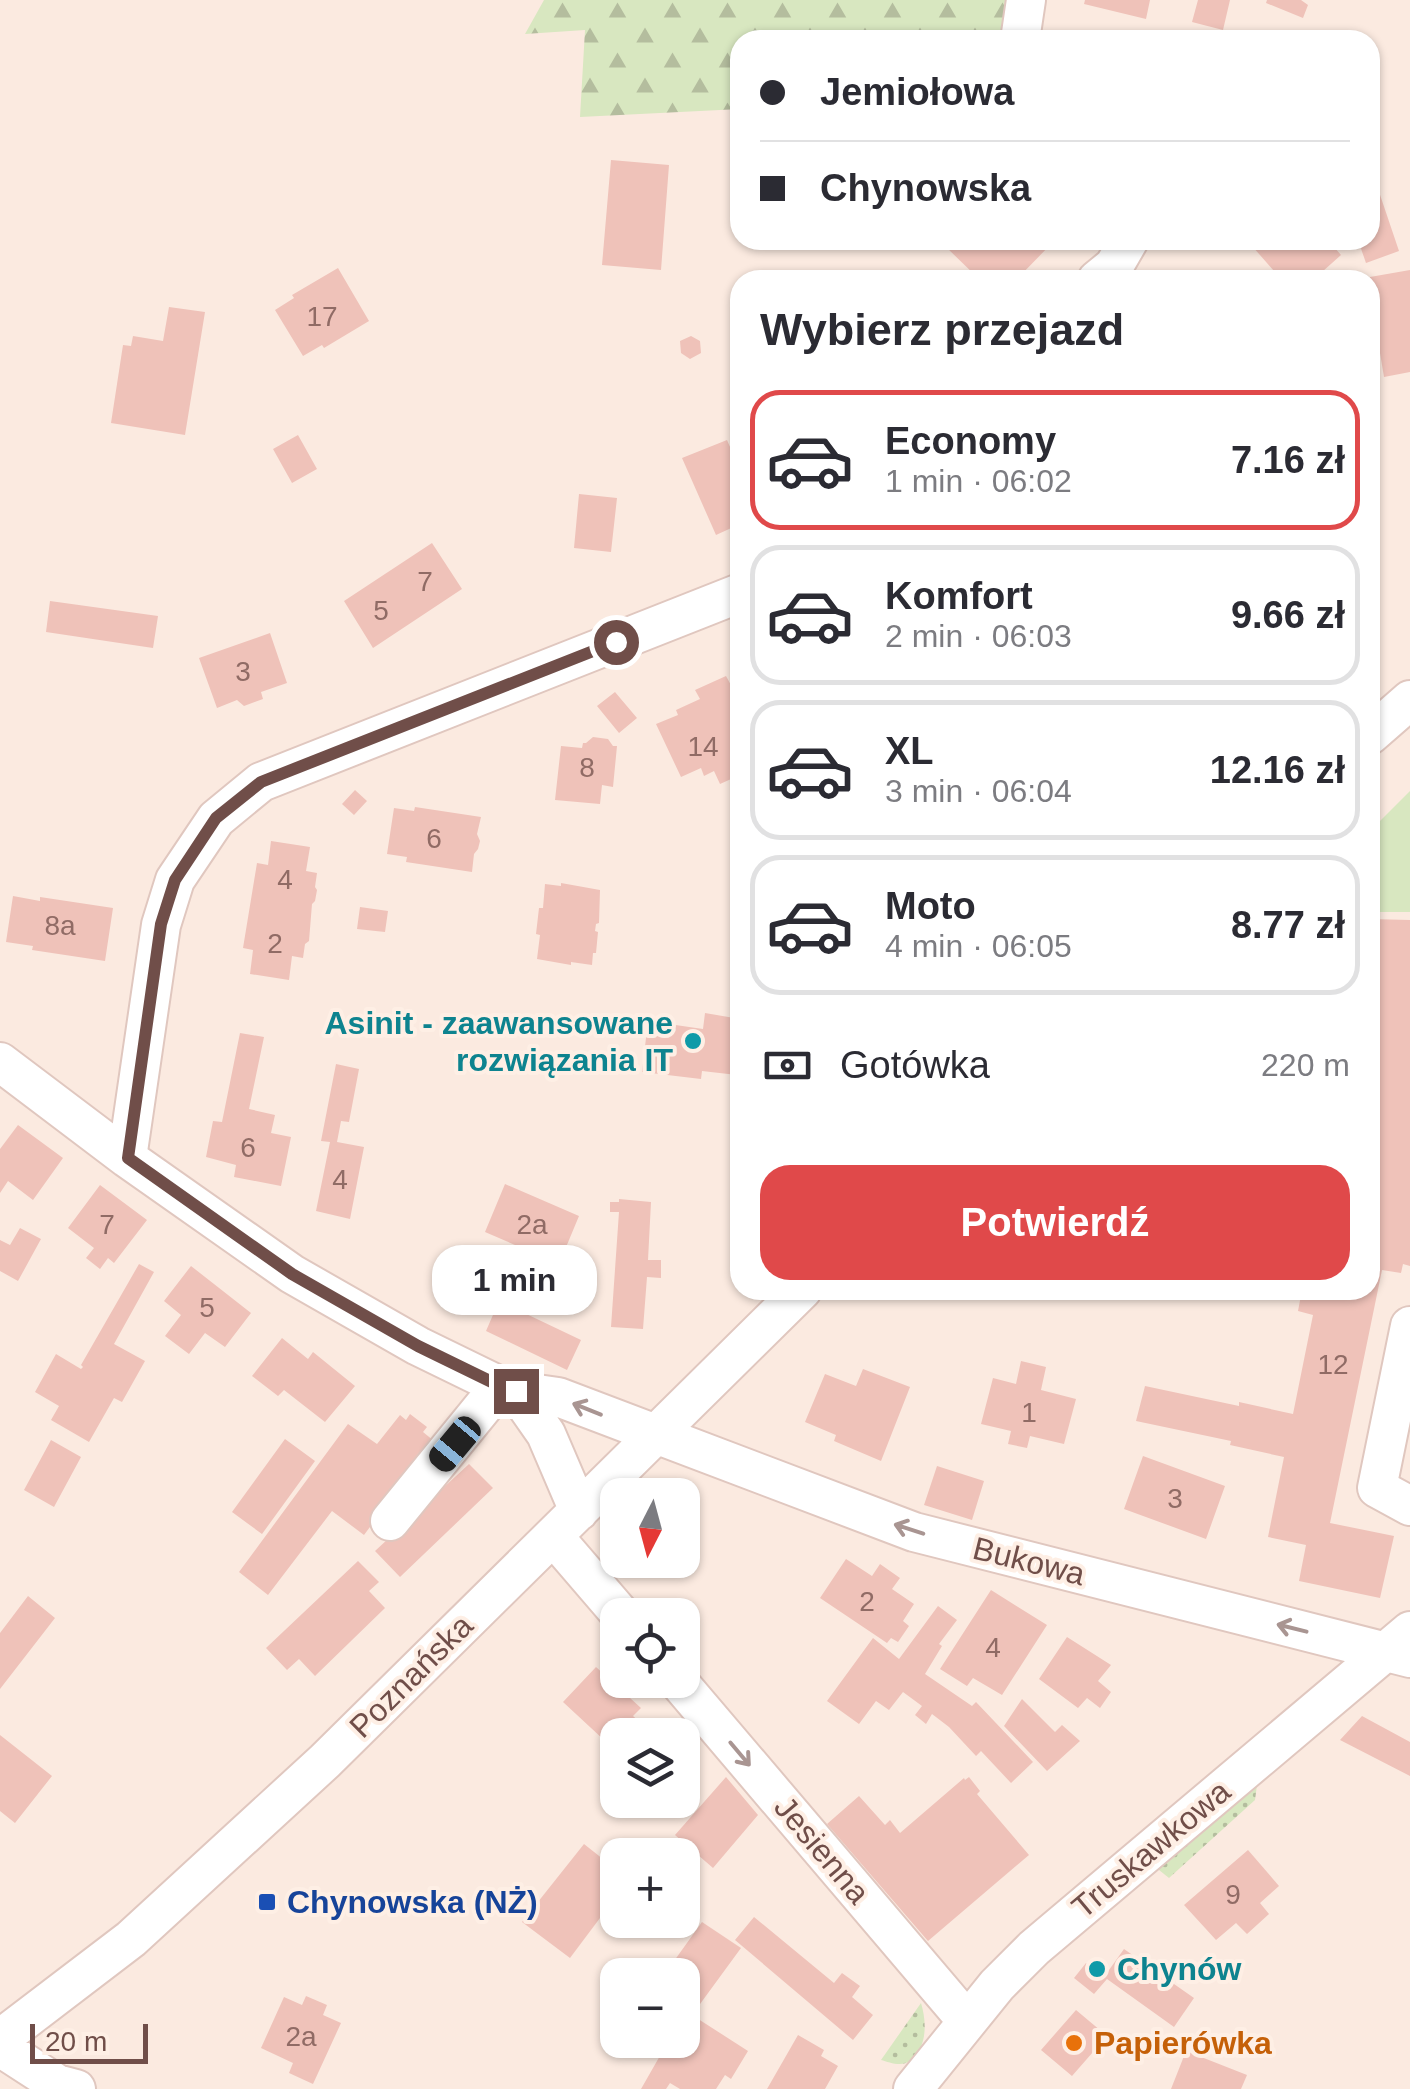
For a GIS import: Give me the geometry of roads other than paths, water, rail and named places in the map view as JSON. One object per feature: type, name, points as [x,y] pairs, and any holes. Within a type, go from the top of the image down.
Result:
[{"type":"street","points":[[1022,30],[1026,0]]},
{"type":"street","points":[[128,1158],[161,924],[175,880],[216,818],[261,782],[730,597]]},
{"type":"street","points":[[1380,726],[1410,700]]},
{"type":"street","points":[[0,1062],[292,1274],[418,1346],[508,1389],[546,1434],[566,1524],[611,1598]]},
{"type":"street","name":"Poznańska","points":[[0,2039],[131,1939],[204,1874],[325,1761],[792,1300]]},
{"type":"street","points":[[1410,1326],[1377,1488],[1410,1506]]},
{"type":"street","points":[[390,1521],[508,1389]]},
{"type":"street","name":"Bukowa","points":[[508,1389],[558,1397],[914,1532],[1402,1647]]},
{"type":"street","name":"Truskawkowa","points":[[913,2089],[967,2020],[1034,1948],[1402,1647]]},
{"type":"street","name":"Jesienna","points":[[692,1698],[967,2020]]},
{"type":"street","points":[[0,2048],[57,2084],[76,2089]]},
{"type":"place","name":"Asinit - zaawansowane rozwiązania IT","points":[[693,1041]]},
{"type":"place","name":"Chynowska (NŻ)","points":[[267,1902]]},
{"type":"place","name":"Chynów","points":[[1097,1969]]},
{"type":"place","name":"Papierówka","points":[[1074,2043]]}]
